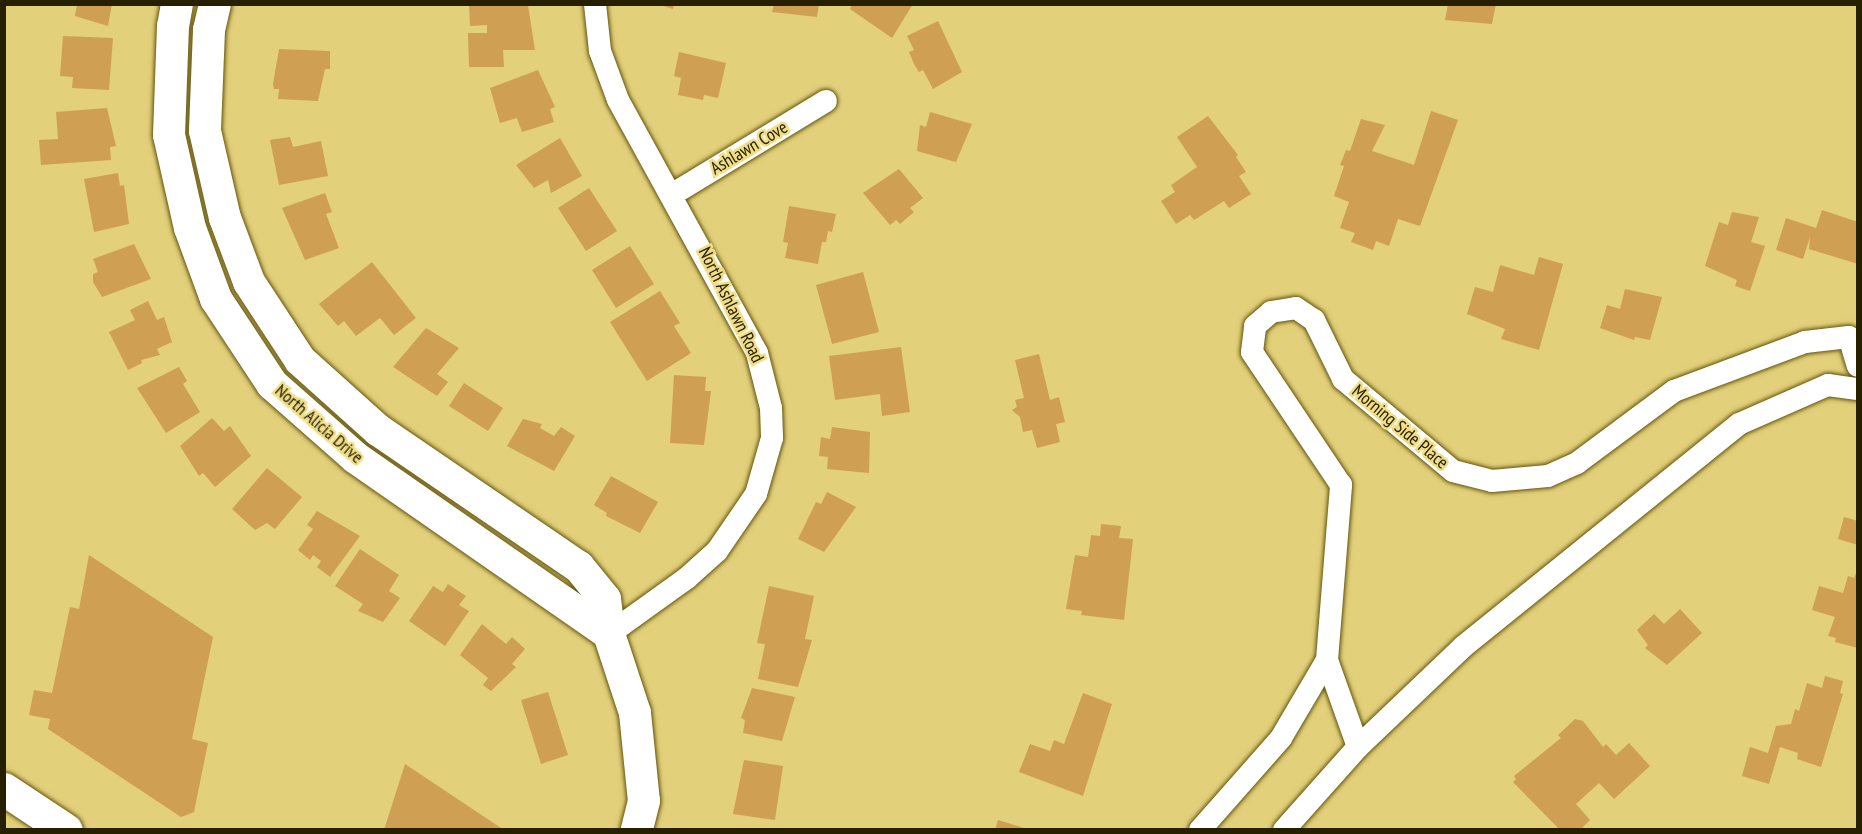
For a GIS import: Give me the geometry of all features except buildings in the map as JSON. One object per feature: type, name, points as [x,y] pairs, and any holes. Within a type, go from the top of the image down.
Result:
[{"type":"main road","name":"North Alicia Drive","points":[[177,4],[173,26],[169,135],[190,228],[216,299],[272,384],[356,458],[609,634]]},
{"type":"main road","name":"North Alicia Drive","points":[[215,4],[209,30],[205,131],[225,218],[249,282],[300,360],[378,430],[579,567],[604,600],[609,634],[635,713],[644,801],[637,830]]},
{"type":"main road","points":[[4,789],[66,830]]},
{"type":"street","name":"North Ashlawn Road","points":[[595,4],[607,74],[635,132],[673,194],[758,353],[771,408],[772,438],[756,494],[717,551],[687,578],[609,634]]},
{"type":"street","name":"Ashlawn Cove","points":[[673,194],[826,101]]},
{"type":"street","name":"Morning Side Place","points":[[1358,747],[1327,660],[1341,485],[1252,352],[1255,326],[1271,312],[1296,308],[1314,320],[1343,379],[1453,471],[1492,481],[1521,481],[1558,471],[1577,463],[1674,391],[1805,342],[1849,337],[1857,366]]},
{"type":"street","points":[[1284,830],[1358,747],[1464,646],[1739,424],[1828,385],[1857,389]]},
{"type":"street","name":"Morning Side Place","points":[[1200,830],[1281,738],[1327,660]]}]
